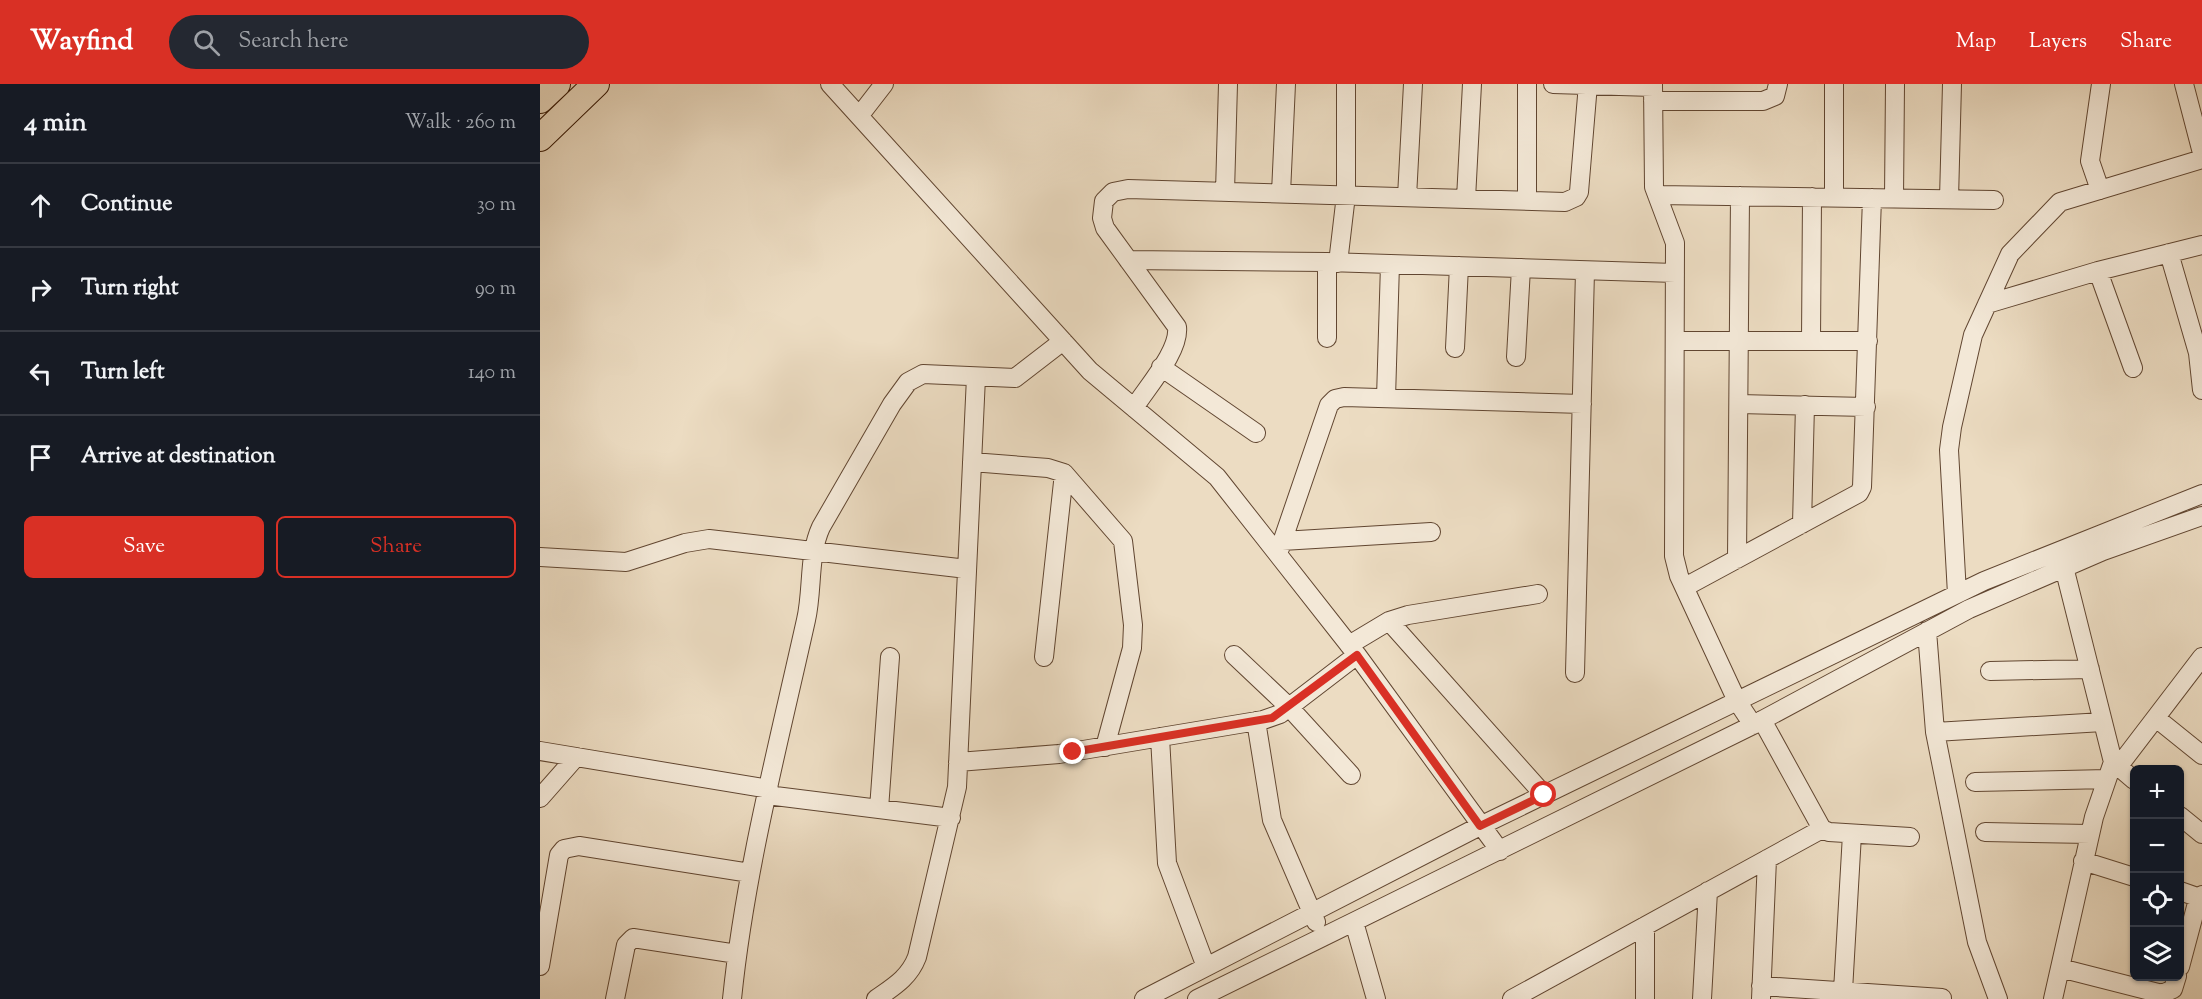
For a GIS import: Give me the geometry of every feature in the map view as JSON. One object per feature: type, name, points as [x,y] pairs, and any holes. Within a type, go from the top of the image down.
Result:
[{"type":"highway","points":[[540,100],[557,84]]},
{"type":"highway","points":[[540,138],[597,84]]},
{"type":"street","points":[[830,84],[1090,371],[1217,477],[1280,548],[1500,851]]},
{"type":"street","points":[[860,115],[884,84]]},
{"type":"street","points":[[1225,192],[1228,84]]},
{"type":"street","points":[[1281,193],[1286,84]]},
{"type":"street","points":[[1327,338],[1333,263],[1346,195],[1347,84]]},
{"type":"street","points":[[1407,197],[1413,84]]},
{"type":"street","points":[[1466,199],[1472,84]]},
{"type":"street","points":[[1527,84],[1527,200]]},
{"type":"street","points":[[1553,84],[1653,91],[1715,92],[1769,100],[1775,96],[1778,84]]},
{"type":"street","points":[[1834,84],[1834,197]]},
{"type":"street","points":[[1894,198],[1895,84]]},
{"type":"street","points":[[1949,199],[1952,84]]},
{"type":"street","points":[[2100,190],[2090,161],[2101,84]]},
{"type":"street","points":[[2184,84],[2202,153]]},
{"type":"street","points":[[1134,408],[1175,346],[1177,327],[1105,228],[1102,218],[1104,201],[1113,192],[1128,189],[1565,201],[1576,197],[1579,192],[1588,85]]},
{"type":"street","points":[[1653,91],[1653,177],[1657,195],[1674,236],[1674,556],[1685,587],[1737,701],[1757,723],[1822,829],[1829,832],[1910,837]]},
{"type":"street","points":[[1958,594],[1949,450],[1973,335],[2010,254],[2055,205],[2202,159]]},
{"type":"street","points":[[1657,195],[1994,200]]},
{"type":"street","points":[[1737,559],[1740,196]]},
{"type":"street","points":[[1811,341],[1812,197]]},
{"type":"street","points":[[1685,587],[1859,493],[1862,488],[1872,198]]},
{"type":"street","points":[[1987,304],[2098,271],[2202,245]]},
{"type":"street","points":[[2169,253],[2198,353],[2202,390]]},
{"type":"street","points":[[1128,260],[1390,264],[1675,273]]},
{"type":"street","points":[[1386,398],[1390,264]]},
{"type":"street","points":[[1455,348],[1459,266]]},
{"type":"street","points":[[1516,357],[1521,268]]},
{"type":"street","points":[[1575,673],[1585,270]]},
{"type":"street","points":[[2098,271],[2133,368]]},
{"type":"street","points":[[732,999],[750,873],[809,606],[814,552],[821,527],[908,382],[923,374],[1015,378],[1063,341]]},
{"type":"street","points":[[1675,341],[1868,341]]},
{"type":"street","points":[[1161,367],[1256,433]]},
{"type":"street","points":[[876,999],[912,970],[951,818],[958,762],[976,377]]},
{"type":"street","points":[[1280,548],[1329,405],[1335,399],[1344,397],[1581,404]]},
{"type":"street","points":[[1738,404],[1866,407]]},
{"type":"street","points":[[1802,524],[1805,405]]},
{"type":"street","points":[[972,462],[1048,468],[1064,473],[1119,533],[1126,551],[1133,625],[1132,648],[1105,747]]},
{"type":"street","points":[[1044,657],[1064,473]]},
{"type":"street","points":[[1197,999],[1757,723],[2062,559],[2202,494]]},
{"type":"street","points":[[1145,999],[1480,826],[1958,594],[2202,516]]},
{"type":"street","points":[[1280,548],[1431,532]]},
{"type":"street","points":[[540,557],[626,562],[685,543],[709,539],[967,569]]},
{"type":"street","points":[[2062,559],[2113,770]]},
{"type":"street","points":[[958,762],[1059,754],[1272,718],[1289,707],[1389,621],[1408,615],[1538,594]]},
{"type":"street","points":[[1389,621],[1544,795]]},
{"type":"street","points":[[1928,631],[1935,732],[1977,942],[1998,999]]},
{"type":"street","points":[[1234,655],[1289,707],[1351,775]]},
{"type":"street","points":[[879,809],[890,657]]},
{"type":"street","points":[[2053,999],[2090,834],[2113,770],[2156,718],[2195,680],[2202,657]]},
{"type":"street","points":[[1990,671],[2090,669]]},
{"type":"street","points":[[2156,718],[2202,755]]},
{"type":"street","points":[[1256,721],[1272,820],[1311,913],[1325,936]]},
{"type":"street","points":[[1935,732],[2103,722]]},
{"type":"street","points":[[1160,737],[1167,863],[1206,967]]},
{"type":"street","points":[[540,751],[768,792],[951,818]]},
{"type":"street","points":[[540,798],[576,757]]},
{"type":"street","points":[[1975,782],[2113,770],[2130,778]]},
{"type":"street","points":[[2184,819],[2202,834]]},
{"type":"street","points":[[1512,999],[1822,829]]},
{"type":"street","points":[[1985,832],[2090,834]]},
{"type":"street","points":[[1843,991],[1852,834]]},
{"type":"street","points":[[540,966],[559,855],[564,849],[579,846],[750,873]]},
{"type":"street","points":[[1767,859],[1761,992],[1843,991],[1942,998]]},
{"type":"street","points":[[2084,861],[2130,876]]},
{"type":"street","points":[[1702,999],[1708,891]]},
{"type":"street","points":[[2184,892],[2201,896],[2184,953]]},
{"type":"street","points":[[1354,922],[1376,999]]},
{"type":"street","points":[[1645,926],[1645,999]]},
{"type":"street","points":[[615,999],[626,945],[633,938],[737,954]]},
{"type":"street","points":[[2060,968],[2162,994],[2173,989],[2175,981]]},
{"type":"route","points":[[1073,752],[1272,718],[1357,655],[1480,826],[1544,795]]}]
